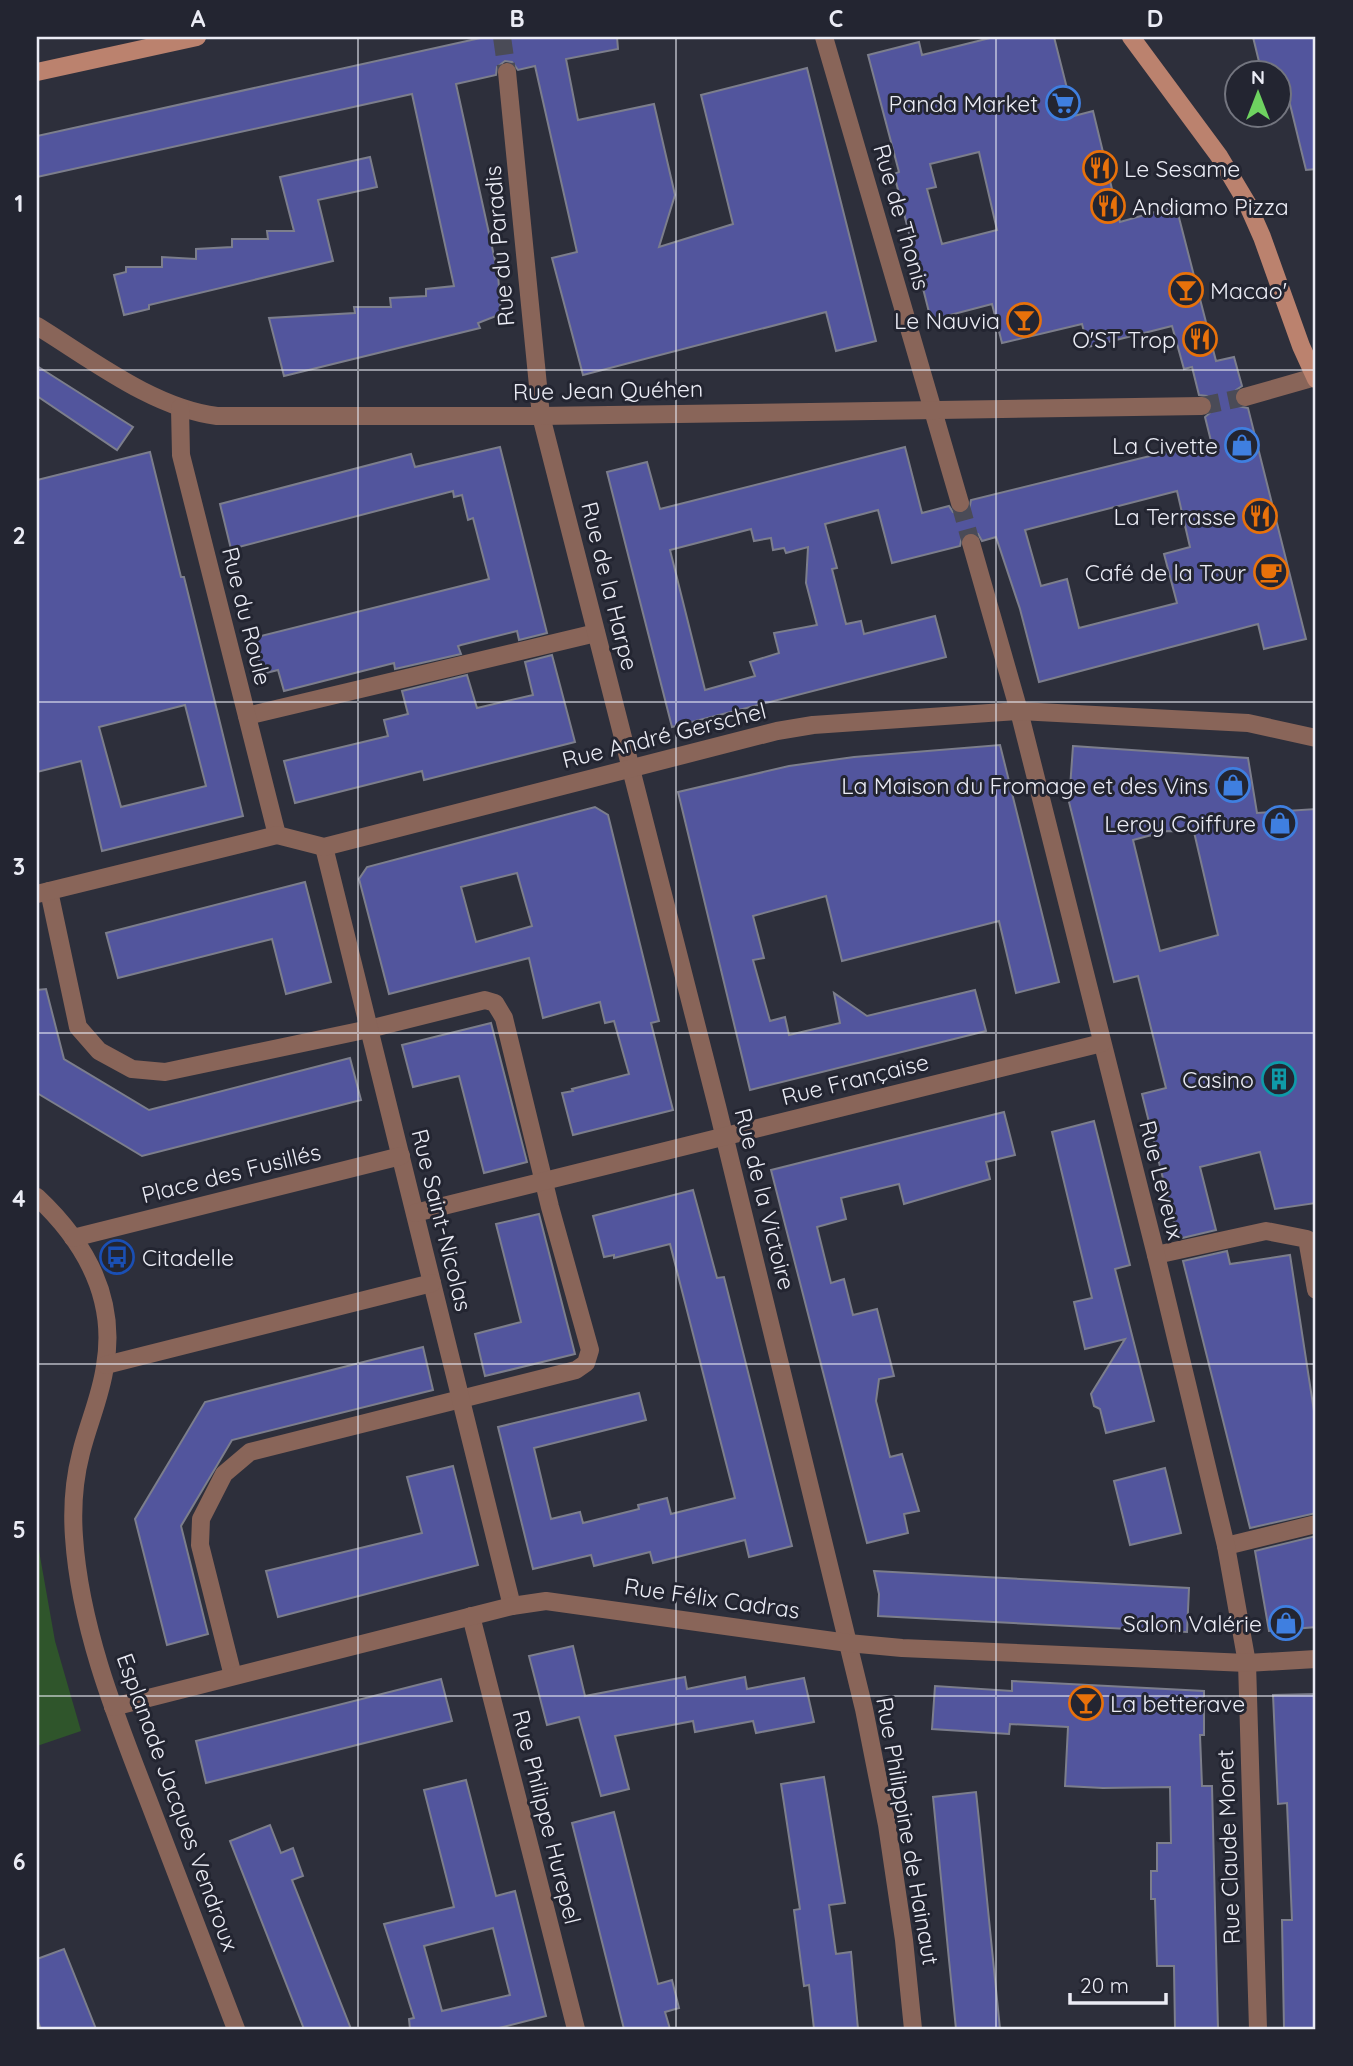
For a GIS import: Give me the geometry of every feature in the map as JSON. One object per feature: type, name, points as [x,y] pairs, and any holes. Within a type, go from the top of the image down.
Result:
[{"type":"street","points":[[37,72],[197,37]]},
{"type":"street","name":"Rue de Thonis","points":[[824,37],[960,503]]},
{"type":"street","points":[[1131,37],[1219,156],[1247,203],[1315,378],[1245,397]]},
{"type":"street","name":"Rue du Paradis","points":[[507,72],[541,416]]},
{"type":"street","name":"Rue Jean Quéhen","points":[[37,326],[125,380],[180,408],[217,416],[541,416],[1202,406]]},
{"type":"street","name":"Rue du Roule","points":[[180,408],[181,455],[277,835]]},
{"type":"street","name":"Rue de la Harpe","points":[[541,416],[632,768]]},
{"type":"street","name":"Rue Leveux","points":[[971,543],[1019,711],[1156,1255],[1226,1546],[1247,1663]]},
{"type":"street","points":[[247,716],[596,633]]},
{"type":"street","name":"Rue André Gerschel","points":[[43,892],[277,835],[324,847],[793,728],[1019,711],[1248,723],[1316,738]]},
{"type":"street","name":"Rue de la Victoire","points":[[632,768],[848,1643]]},
{"type":"street","name":"Rue Saint-Nicolas","points":[[324,847],[512,1606]]},
{"type":"street","points":[[43,892],[79,1027],[99,1051],[132,1069],[165,1072],[369,1029],[485,1000],[495,1003],[504,1018],[544,1181],[590,1350],[586,1363],[576,1370],[250,1452],[224,1474],[201,1518],[200,1545],[233,1676]]},
{"type":"street","name":"Rue Française","points":[[415,1213],[1102,1043]]},
{"type":"street","name":"Place des Fusillés","points":[[73,1238],[401,1156]]},
{"type":"street","name":"Esplanade Jacques Vendroux","points":[[37,1197],[73,1238],[91,1264],[103,1298],[106,1365],[76,1476],[73,1536],[81,1591],[113,1707],[236,2029]]},
{"type":"street","points":[[1156,1255],[1266,1231],[1307,1239],[1316,1290]]},
{"type":"street","points":[[106,1365],[432,1283]]},
{"type":"street","points":[[1226,1546],[1316,1524]]},
{"type":"street","name":"Rue Félix Cadras","points":[[113,1707],[530,1602],[562,1601],[848,1643],[915,1648],[1247,1663],[1316,1659]]},
{"type":"street","name":"Rue Philippe Hurepel","points":[[471,1616],[576,2029]]},
{"type":"street","name":"Rue Philippine de Hainaut","points":[[848,1643],[887,1825],[904,1940],[913,2029]]},
{"type":"street","name":"Rue Claude Monet","points":[[1247,1663],[1258,2029]]},
{"type":"green space","points":[[37,1375],[38,1545],[55,1641],[81,1731],[37,1746]]},
{"type":"building","points":[[485,37],[617,37],[618,49],[566,59],[578,120],[654,104],[675,195],[659,247],[733,224],[701,95],[807,68],[876,341],[836,351],[826,312],[583,375],[552,258],[577,252],[535,66],[518,70],[512,62],[505,61],[497,67],[496,75],[456,84],[498,274],[501,314],[478,323],[480,328],[284,376],[269,318],[355,313],[354,307],[391,307],[390,298],[426,296],[426,289],[454,286],[412,94],[37,177],[37,136]]},
{"type":"building","points":[[994,37],[1054,37],[1074,116],[1093,111],[1120,222],[1176,206],[1216,361],[1234,357],[1242,386],[1236,390],[1234,399],[1238,406],[1248,408],[1306,639],[1264,649],[1258,624],[1039,682],[1020,609],[996,537],[982,541],[978,534],[969,532],[962,536],[960,546],[892,563],[878,510],[825,524],[837,568],[832,569],[846,624],[861,621],[864,634],[935,616],[946,657],[672,727],[607,472],[647,462],[660,509],[905,447],[922,513],[949,506],[953,512],[963,514],[969,510],[971,500],[1211,441],[1205,417],[1212,411],[1212,401],[1207,396],[1199,395],[1192,367],[1184,369],[1172,326],[1088,347],[1082,324],[1002,343],[992,304],[931,320],[894,174],[899,172],[868,55],[919,42],[922,55]],"holes":[[[979,152],[997,230],[942,244],[927,189],[936,187],[930,164]],[[1177,491],[1190,547],[1164,554],[1177,603],[1079,628],[1067,579],[1041,586],[1025,530]],[[751,529],[754,541],[771,538],[773,550],[784,548],[786,553],[808,547],[806,583],[817,625],[774,633],[779,653],[750,662],[755,676],[705,690],[670,550]]]},
{"type":"building","points":[[1253,37],[1316,37],[1316,169],[1306,170],[1294,121],[1294,60],[1259,60]]},
{"type":"building","points":[[370,157],[377,187],[318,200],[333,261],[149,305],[149,309],[124,315],[114,275],[126,272],[126,267],[162,267],[162,257],[196,259],[196,249],[232,247],[232,239],[268,239],[267,231],[294,231],[280,177]]},
{"type":"building","points":[[37,366],[133,427],[117,450],[37,396]]},
{"type":"building","points":[[500,447],[547,633],[519,640],[517,631],[458,646],[461,654],[395,669],[394,663],[284,691],[278,670],[262,674],[253,638],[489,579],[473,518],[468,520],[462,495],[454,497],[453,491],[231,549],[220,504],[411,454],[415,467]]},
{"type":"building","points":[[150,452],[243,816],[102,851],[81,761],[37,772],[37,480]],"holes":[[[185,705],[206,786],[121,807],[99,727]]]},
{"type":"building","points":[[552,655],[575,742],[424,780],[422,771],[295,803],[284,761],[388,736],[384,720],[408,714],[402,691],[467,675],[477,708],[533,695],[525,662]]},
{"type":"building","points":[[1000,745],[1059,982],[1016,993],[999,921],[842,961],[826,896],[753,916],[764,958],[753,960],[770,1021],[785,1017],[789,1035],[840,1023],[834,993],[867,1016],[975,990],[986,1031],[750,1090],[678,792],[789,766],[854,757]]},
{"type":"building","points":[[1073,746],[1248,758],[1257,813],[1316,809],[1316,1203],[1275,1209],[1260,1152],[1200,1167],[1216,1230],[1178,1239],[1142,1094],[1166,1088],[1138,976],[1114,982],[1069,802]],"holes":[[[1167,831],[1194,832],[1218,935],[1160,951],[1133,840]]]},
{"type":"building","points":[[595,807],[608,815],[659,1021],[651,1023],[673,1110],[573,1135],[562,1093],[629,1074],[614,1021],[605,1023],[600,1002],[543,1018],[529,958],[389,994],[359,879],[367,867]],"holes":[[[517,873],[532,926],[476,942],[461,887]]]},
{"type":"building","points":[[305,882],[331,982],[286,994],[272,939],[118,978],[106,933]]},
{"type":"building","points":[[46,989],[64,1059],[149,1110],[350,1058],[361,1100],[142,1156],[37,1093],[37,990]]},
{"type":"building","points":[[491,1023],[527,1162],[484,1173],[459,1076],[413,1087],[402,1045]]},
{"type":"building","points":[[1004,1112],[1015,1155],[986,1162],[990,1179],[904,1204],[899,1184],[841,1198],[846,1219],[817,1227],[831,1283],[844,1279],[853,1315],[877,1309],[894,1376],[879,1379],[876,1401],[890,1457],[902,1454],[919,1511],[904,1514],[908,1533],[867,1543],[771,1170]]},
{"type":"building","points":[[1094,1121],[1130,1265],[1115,1269],[1154,1421],[1106,1433],[1100,1409],[1094,1406],[1091,1394],[1125,1339],[1085,1349],[1074,1302],[1092,1298],[1052,1132]]},
{"type":"building","points":[[693,1190],[717,1278],[724,1277],[792,1546],[749,1557],[745,1540],[653,1563],[650,1552],[594,1566],[591,1555],[533,1569],[498,1427],[639,1393],[646,1420],[534,1448],[551,1519],[580,1512],[583,1523],[639,1509],[638,1505],[667,1498],[671,1514],[735,1498],[670,1244],[614,1258],[614,1255],[604,1257],[593,1216]]},
{"type":"building","points":[[539,1214],[575,1354],[485,1376],[475,1334],[521,1322],[496,1224]]},
{"type":"building","points":[[1227,1251],[1230,1264],[1290,1255],[1316,1424],[1316,1513],[1250,1528],[1183,1261]]},
{"type":"building","points":[[423,1347],[433,1390],[232,1440],[181,1526],[208,1634],[167,1645],[135,1519],[205,1402]]},
{"type":"building","points":[[453,1466],[478,1565],[278,1617],[266,1571],[422,1533],[407,1477]]},
{"type":"building","points":[[1165,1468],[1181,1533],[1130,1545],[1114,1481]]},
{"type":"building","points":[[1316,1536],[1316,1627],[1269,1631],[1255,1551]]},
{"type":"building","points":[[874,1571],[1189,1588],[1187,1632],[878,1616],[879,1594]]},
{"type":"building","points":[[573,1646],[585,1696],[685,1677],[687,1689],[745,1677],[747,1689],[804,1678],[814,1722],[756,1733],[753,1721],[695,1732],[693,1721],[615,1736],[629,1789],[601,1796],[579,1717],[547,1725],[529,1656]]},
{"type":"building","points":[[441,1679],[452,1721],[206,1783],[196,1741]]},
{"type":"building","points":[[1012,1681],[1204,1691],[1204,1735],[1200,1735],[1202,1786],[1212,1786],[1218,2029],[1175,2029],[1174,1966],[1157,1966],[1155,1899],[1151,1899],[1151,1871],[1157,1871],[1157,1843],[1171,1843],[1170,1787],[1065,1786],[1068,1727],[1010,1724],[1009,1734],[932,1729],[935,1686],[1012,1691]]},
{"type":"building","points":[[1316,1694],[1316,2029],[1284,2029],[1282,1920],[1292,1920],[1287,1803],[1278,1804],[1273,1695]]},
{"type":"building","points":[[824,1777],[845,1903],[829,1905],[836,1954],[851,1952],[858,2029],[814,2029],[809,1985],[804,1986],[794,1910],[800,1909],[781,1784]]},
{"type":"building","points":[[466,1780],[496,1896],[515,1891],[546,2016],[495,2029],[410,2029],[409,2019],[414,2018],[384,1924],[454,1907],[424,1790]],"holes":[[[493,1928],[510,1995],[442,2011],[424,1946]]]},
{"type":"building","points":[[976,1792],[1000,2029],[956,2029],[949,1960],[933,1797]]},
{"type":"building","points":[[614,1812],[658,1984],[672,1980],[679,2008],[665,2012],[670,2029],[624,2029],[572,1823]]},
{"type":"building","points":[[270,1825],[281,1853],[293,1848],[303,1876],[292,1880],[351,2029],[304,2029],[230,1841]]},
{"type":"building","points":[[64,1949],[96,2029],[41,2029],[37,2019],[37,1959]]},
{"type":"tunnel","points":[[502,37],[507,72]]},
{"type":"tunnel","points":[[1202,406],[1245,397]]},
{"type":"tunnel","points":[[960,503],[971,543]]},
{"type":"place","name":"Panda Market","points":[[1063,103]]},
{"type":"place","name":"Le Sesame","points":[[1100,168]]},
{"type":"place","name":"Andiamo Pizza","points":[[1108,206]]},
{"type":"place","name":"Macao'","points":[[1186,290]]},
{"type":"place","name":"Le Nauvia","points":[[1024,320]]},
{"type":"place","name":"O'ST Trop","points":[[1200,339]]},
{"type":"place","name":"La Civette","points":[[1242,445]]},
{"type":"place","name":"La Terrasse","points":[[1260,516]]},
{"type":"place","name":"Café de la Tour","points":[[1271,572]]},
{"type":"place","name":"La Maison du Fromage et des Vins","points":[[1233,785]]},
{"type":"place","name":"Leroy Coiffure","points":[[1280,823]]},
{"type":"place","name":"Casino","points":[[1279,1079]]},
{"type":"place","name":"Citadelle","points":[[117,1257]]},
{"type":"place","name":"Salon Valérie","points":[[1286,1623]]},
{"type":"place","name":"La betterave","points":[[1086,1703]]}]
